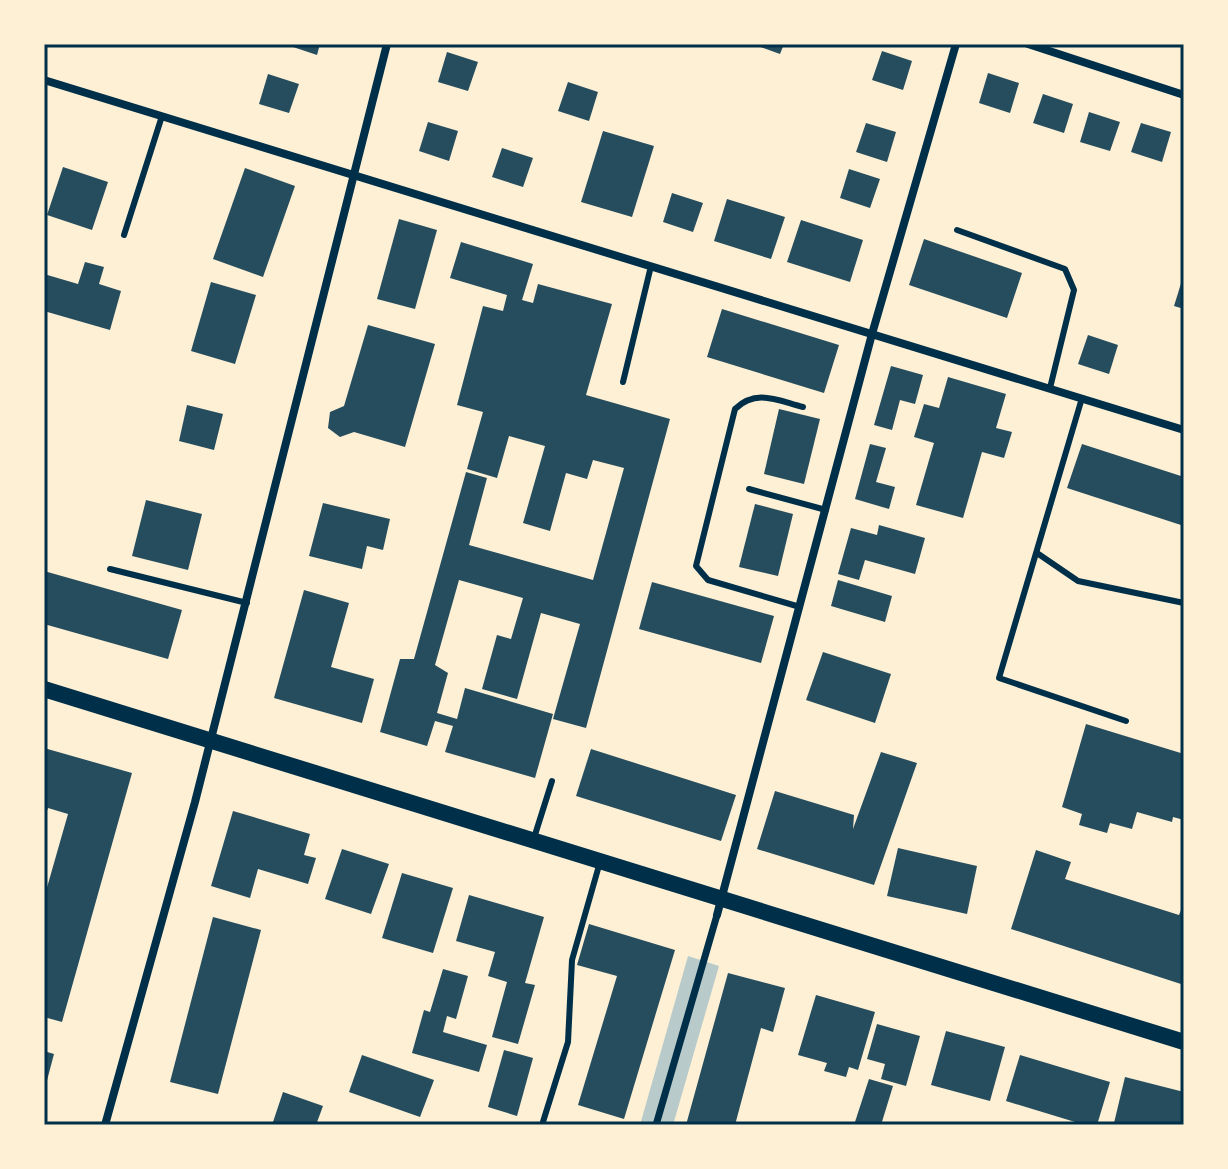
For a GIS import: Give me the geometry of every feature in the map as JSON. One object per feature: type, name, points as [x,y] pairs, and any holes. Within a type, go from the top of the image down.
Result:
[{"type":"main road","points":[[44,689],[600,862],[718,907],[1184,1042]]},
{"type":"street","points":[[105,1125],[212,740],[387,44]]},
{"type":"street","points":[[656,1125],[800,607],[872,334],[956,44]]},
{"type":"street","points":[[1028,44],[1184,95]]},
{"type":"street","points":[[44,80],[1184,430]]},
{"type":"lane","points":[[124,235],[162,116]]},
{"type":"lane","points":[[957,230],[1065,269],[1070,277],[1074,290],[1050,388]]},
{"type":"lane","points":[[623,382],[651,266]]},
{"type":"lane","points":[[800,607],[708,580],[696,566],[735,409],[747,398],[758,396],[803,407]]},
{"type":"lane","points":[[1082,398],[999,678],[1126,721]]},
{"type":"lane","points":[[749,489],[826,510]]},
{"type":"lane","points":[[1037,553],[1078,581],[1184,603]]},
{"type":"lane","points":[[110,569],[247,603]]},
{"type":"lane","points":[[533,841],[552,781]]},
{"type":"lane","points":[[542,1125],[568,1042],[572,960],[600,862]]},
{"type":"shaded area","points":[[688,956],[719,966],[673,1125],[640,1125]]},
{"type":"building","points":[[284,44],[320,44],[317,55]]},
{"type":"building","points":[[752,44],[784,44],[780,54]]},
{"type":"building","points":[[882,51],[912,61],[903,90],[872,80]]},
{"type":"building","points":[[447,52],[478,62],[468,91],[438,82]]},
{"type":"building","points":[[988,73],[1019,83],[1010,113],[979,103]]},
{"type":"building","points":[[268,74],[299,84],[289,113],[259,104]]},
{"type":"building","points":[[568,82],[598,92],[589,121],[558,111]]},
{"type":"building","points":[[1043,94],[1073,104],[1064,133],[1033,123]]},
{"type":"building","points":[[1089,112],[1120,122],[1110,151],[1080,142]]},
{"type":"building","points":[[428,122],[458,131],[449,161],[419,151]]},
{"type":"building","points":[[866,123],[896,132],[887,162],[856,152]]},
{"type":"building","points":[[1141,123],[1171,132],[1162,162],[1131,152]]},
{"type":"building","points":[[603,131],[654,146],[632,217],[581,202]]},
{"type":"building","points":[[502,148],[533,158],[523,187],[492,177]]},
{"type":"building","points":[[63,167],[108,182],[92,230],[47,215]]},
{"type":"building","points":[[245,168],[295,186],[263,277],[213,259]]},
{"type":"building","points":[[849,169],[880,179],[870,208],[840,198]]},
{"type":"building","points":[[672,193],[703,203],[693,232],[663,222]]},
{"type":"building","points":[[727,199],[785,217],[771,259],[714,241]]},
{"type":"building","points":[[399,219],[437,230],[415,309],[377,299]]},
{"type":"building","points":[[801,220],[863,240],[850,282],[787,262]]},
{"type":"building","points":[[924,239],[1022,273],[1007,318],[909,285]]},
{"type":"building","points":[[461,242],[533,264],[522,300],[533,303],[538,284],[612,304],[586,395],[670,419],[586,728],[553,719],[580,624],[541,613],[517,699],[482,689],[497,635],[511,639],[523,598],[459,580],[435,665],[448,673],[437,713],[457,719],[465,688],[553,714],[535,778],[445,752],[453,726],[435,721],[427,746],[380,732],[400,659],[414,659],[466,472],[487,478],[469,545],[593,580],[624,468],[593,460],[587,479],[566,473],[550,531],[523,523],[545,446],[509,436],[497,478],[467,469],[483,412],[457,405],[483,306],[503,311],[507,295],[450,278]]},
{"type":"building","points":[[85,262],[104,267],[99,284],[121,291],[110,330],[44,311],[44,274],[78,284]]},
{"type":"building","points":[[1184,277],[1184,309],[1174,306]]},
{"type":"building","points":[[211,282],[256,295],[235,364],[191,351]]},
{"type":"building","points":[[722,309],[839,345],[824,393],[707,357]]},
{"type":"building","points":[[368,325],[435,344],[405,447],[354,432],[340,437],[328,428],[330,412],[344,406]]},
{"type":"building","points":[[1088,335],[1118,345],[1109,374],[1078,364]]},
{"type":"building","points":[[891,366],[923,375],[915,404],[900,400],[892,430],[874,425]]},
{"type":"building","points":[[948,377],[1006,394],[996,428],[1012,432],[1004,458],[982,452],[963,518],[916,505],[934,443],[914,437],[924,404],[939,408]]},
{"type":"building","points":[[187,405],[223,414],[214,450],[179,441]]},
{"type":"building","points":[[779,409],[820,419],[804,484],[764,474]]},
{"type":"building","points":[[870,444],[886,448],[876,482],[895,487],[889,509],[855,499]]},
{"type":"building","points":[[1082,444],[1184,477],[1184,526],[1067,488]]},
{"type":"building","points":[[146,500],[202,514],[188,570],[132,556]]},
{"type":"building","points":[[323,503],[390,519],[383,550],[367,546],[362,569],[309,556]]},
{"type":"building","points":[[755,504],[793,514],[778,576],[739,567]]},
{"type":"building","points":[[879,525],[925,538],[915,574],[865,560],[859,580],[838,574],[851,528],[877,535]]},
{"type":"building","points":[[44,571],[182,610],[168,659],[44,624]]},
{"type":"building","points":[[838,580],[892,596],[885,622],[831,606]]},
{"type":"building","points":[[652,582],[774,616],[761,663],[639,629]]},
{"type":"building","points":[[304,590],[349,603],[331,667],[374,679],[362,723],[274,698]]},
{"type":"building","points":[[823,652],[891,674],[875,723],[806,700]]},
{"type":"building","points":[[1086,724],[1184,754],[1184,820],[1173,817],[1172,822],[1137,812],[1132,829],[1110,823],[1107,833],[1079,825],[1082,814],[1062,807]]},
{"type":"building","points":[[44,748],[132,773],[62,1022],[44,1017],[44,898],[68,814],[48,808],[44,819]]},
{"type":"building","points":[[591,749],[736,795],[721,841],[576,796]]},
{"type":"building","points":[[881,752],[917,763],[874,885],[757,849],[775,791],[854,815],[853,829]]},
{"type":"building","points":[[233,811],[310,834],[304,855],[316,858],[308,884],[258,869],[250,898],[211,886]]},
{"type":"building","points":[[898,848],[977,866],[967,914],[887,896]]},
{"type":"building","points":[[342,849],[389,864],[371,914],[325,899]]},
{"type":"building","points":[[1036,850],[1071,862],[1065,879],[1179,915],[1184,903],[1184,985],[1011,929]]},
{"type":"building","points":[[402,873],[453,888],[433,953],[382,938]]},
{"type":"building","points":[[469,895],[544,917],[525,983],[535,985],[518,1044],[492,1037],[507,982],[488,976],[495,952],[456,941]]},
{"type":"building","points":[[213,917],[261,930],[218,1094],[170,1082]]},
{"type":"building","points":[[589,924],[675,950],[624,1119],[578,1105],[617,976],[577,965]]},
{"type":"building","points":[[443,969],[468,976],[456,1019],[447,1016],[443,1032],[487,1045],[479,1072],[412,1053],[424,1010],[430,1012]]},
{"type":"building","points":[[728,973],[785,988],[773,1032],[761,1028],[735,1125],[686,1125]]},
{"type":"building","points":[[816,995],[875,1012],[858,1070],[849,1067],[846,1077],[824,1071],[827,1063],[798,1055]]},
{"type":"building","points":[[877,1024],[920,1036],[906,1086],[881,1079],[885,1064],[867,1059]]},
{"type":"building","points":[[946,1031],[1005,1047],[990,1101],[931,1085]]},
{"type":"building","points":[[504,1050],[533,1058],[517,1116],[488,1107]]},
{"type":"building","points":[[44,1051],[54,1054],[45,1088],[44,1088]]},
{"type":"building","points":[[362,1055],[434,1080],[420,1117],[349,1092]]},
{"type":"building","points":[[1020,1055],[1110,1082],[1097,1125],[1085,1125],[1006,1101]]},
{"type":"building","points":[[1125,1077],[1184,1092],[1182,1125],[1114,1123]]},
{"type":"building","points":[[869,1079],[893,1086],[881,1125],[854,1125]]},
{"type":"building","points":[[283,1092],[323,1106],[316,1125],[272,1125]]}]
